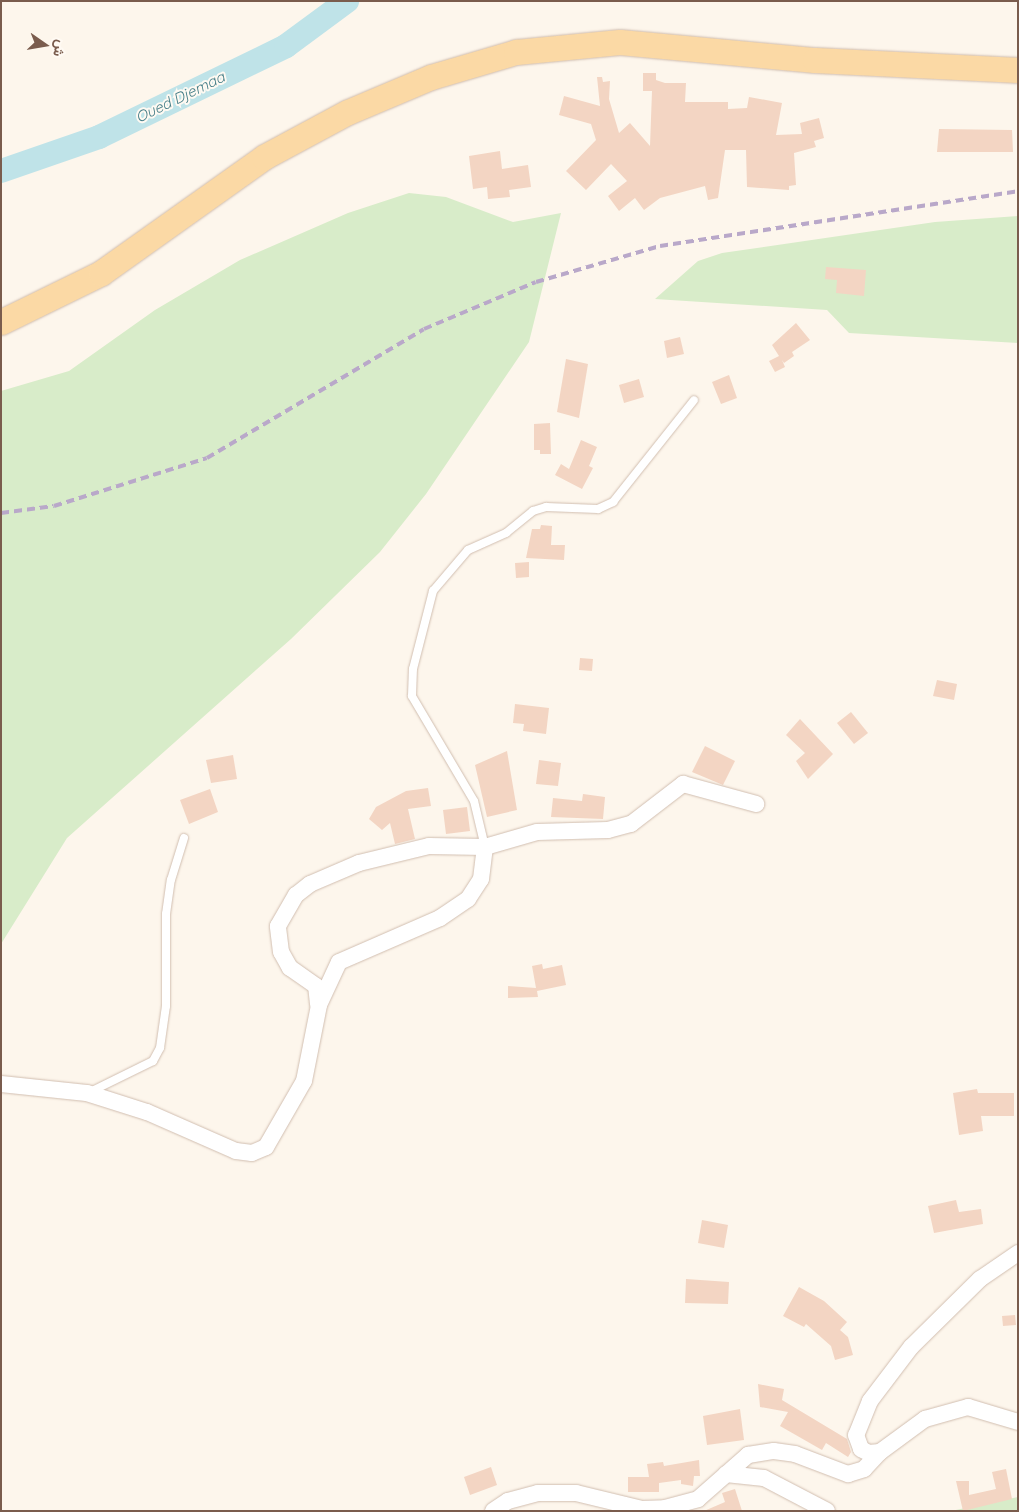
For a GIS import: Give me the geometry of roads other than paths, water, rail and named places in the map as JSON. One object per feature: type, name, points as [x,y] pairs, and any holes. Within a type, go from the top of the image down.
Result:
[{"type":"main road","points":[[1,322],[100,272],[289,143],[431,77],[516,52],[620,42],[815,60],[1018,70]]},
{"type":"street","points":[[318,1005],[316,986],[290,968],[281,952],[278,926],[296,895],[335,874],[393,853],[429,846],[484,847],[537,832],[608,830],[631,824],[683,784],[756,804]]},
{"type":"street","points":[[1,1084],[87,1093],[147,1112],[236,1152],[252,1153],[266,1147],[304,1081],[318,1005],[338,962],[440,918],[468,899],[481,880],[484,847]]},
{"type":"street","points":[[880,1452],[861,1449],[856,1435],[870,1401],[946,1311],[980,1279],[1018,1253]]},
{"type":"street","points":[[493,1511],[508,1501],[538,1493],[576,1493],[642,1510],[665,1508],[698,1498],[748,1455],[774,1450],[857,1473],[880,1452],[925,1419],[968,1407],[1018,1422]]},
{"type":"street","points":[[726,1474],[764,1478],[827,1511]]},
{"type":"lane","points":[[484,847],[474,801],[412,696],[413,669],[433,592],[468,550],[506,533],[533,511],[546,507],[598,510],[613,502],[694,400]]},
{"type":"lane","points":[[87,1093],[153,1061],[160,1048],[166,1006],[166,914],[184,838]]},
{"type":"waterway","name":"Oued Djemaa","points":[[1,171],[99,137],[286,46],[347,1]]},
{"type":"railway","points":[[1,513],[54,506],[207,458],[424,329],[536,282],[660,246],[1018,191]]}]
